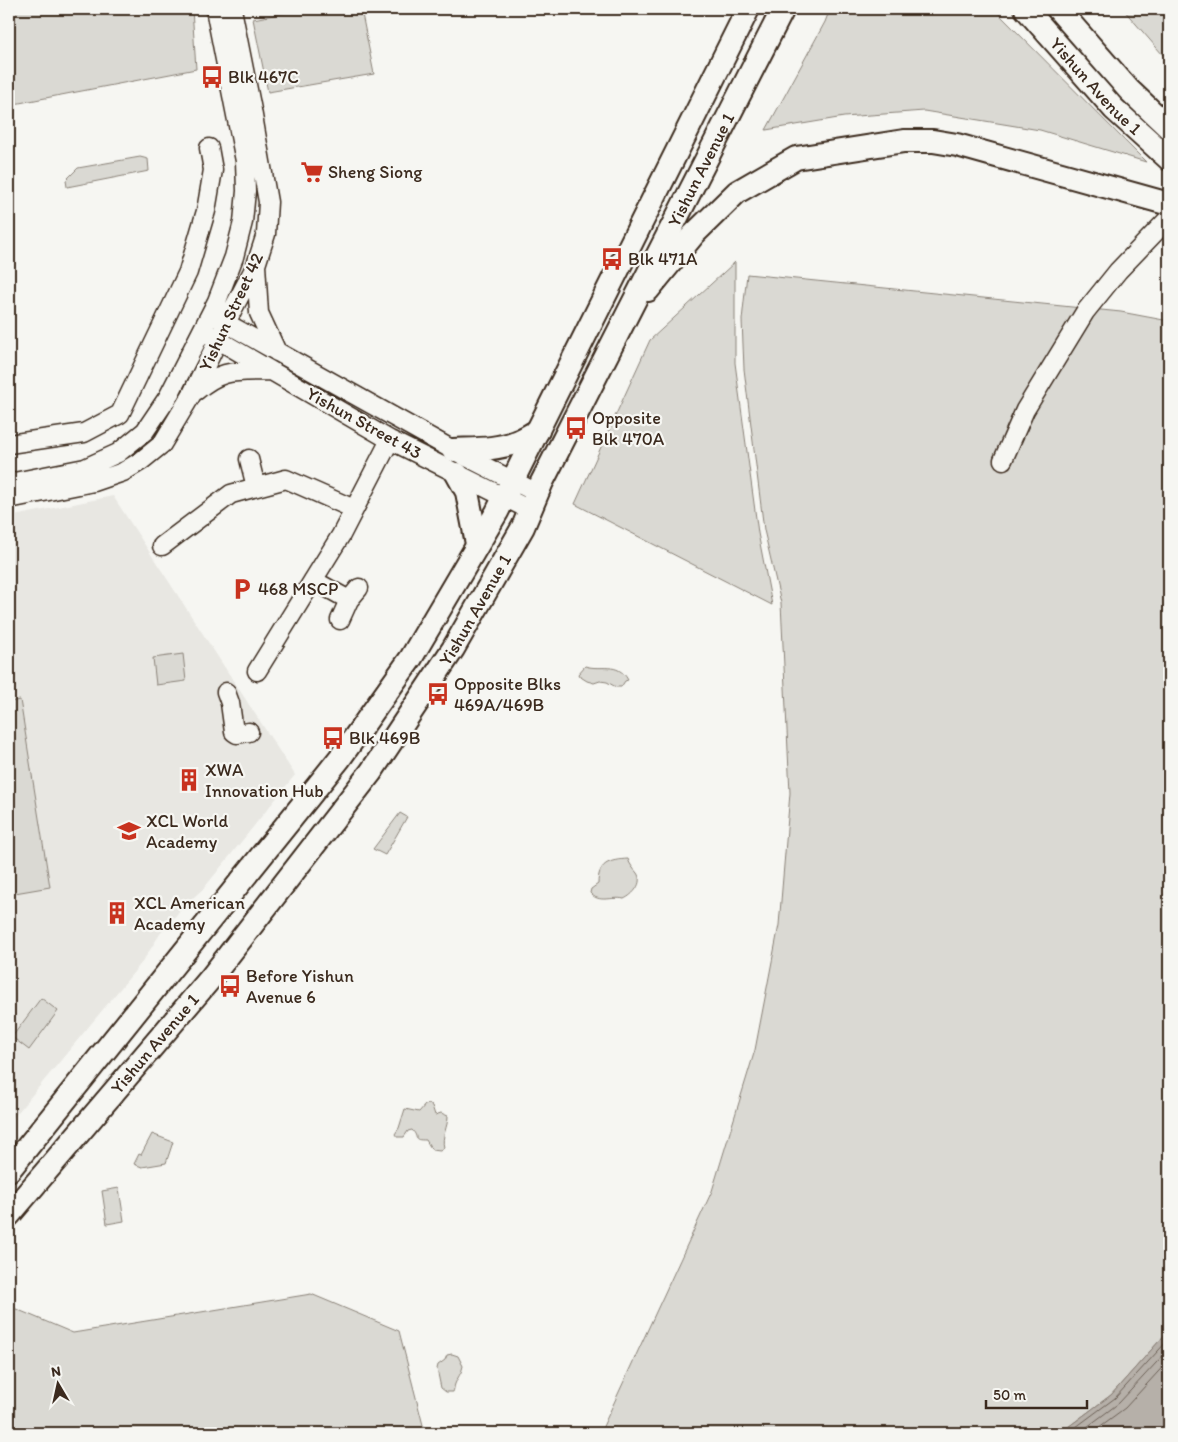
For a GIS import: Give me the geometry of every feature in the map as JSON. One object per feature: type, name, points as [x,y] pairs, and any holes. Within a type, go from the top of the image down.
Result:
[{"type":"main road","name":"Yishun Avenue 1","points":[[12,1164],[340,758],[411,658],[497,512],[748,9]]},
{"type":"main road","name":"Yishun Avenue 1","points":[[9,1215],[210,979],[371,772],[453,649],[523,527],[533,502],[628,311],[783,9]]},
{"type":"main road","name":"Yishun Avenue 1","points":[[1026,9],[1114,109],[1169,158]]},
{"type":"main road","name":"Yishun Avenue 1","points":[[1058,9],[1132,94],[1169,128]]},
{"type":"main road","points":[[1114,109],[1132,94]]},
{"type":"main road","points":[[628,311],[663,274],[694,234],[737,192],[796,158],[904,141],[933,141],[957,145],[1169,204]]},
{"type":"main road","points":[[453,450],[500,446],[516,442],[538,431]]},
{"type":"main road","points":[[457,474],[467,492],[477,544]]},
{"type":"street","name":"Yishun Street 42","points":[[9,483],[85,468],[118,453],[145,431],[168,397],[217,301],[234,257],[243,222],[246,191],[245,161],[216,9]]},
{"type":"street","name":"Yishun Street 42","points":[[9,499],[94,482],[123,472],[141,461],[162,444],[192,394],[256,265],[266,234],[268,202],[232,9]]},
{"type":"street","points":[[9,444],[84,433],[120,414],[188,272],[206,210],[213,170],[209,148]]},
{"type":"street","points":[[1003,460],[1025,410],[1085,312],[1118,271],[1169,218]]},
{"type":"street","points":[[256,265],[259,313],[277,352]]},
{"type":"street","name":"Yishun Street 43","points":[[210,314],[453,450],[508,490]]},
{"type":"street","name":"Yishun Street 43","points":[[202,330],[390,440],[457,474],[508,490],[533,502]]},
{"type":"street","points":[[192,394],[210,379],[231,372],[272,371]]},
{"type":"street","points":[[257,671],[354,509],[390,440]]},
{"type":"street","points":[[248,459],[256,487]]},
{"type":"street","points":[[162,546],[231,494],[286,479],[354,509]]},
{"type":"street","points":[[313,580],[354,594],[340,620]]},
{"type":"street","points":[[226,692],[230,703],[234,732],[237,734],[249,732]]},
{"type":"shaded area","points":[[192,9],[196,69],[9,105],[9,10]]},
{"type":"shaded area","points":[[305,9],[361,9],[374,74],[268,92],[253,19]]},
{"type":"shaded area","points":[[830,9],[994,9],[1146,162],[1040,130],[924,111],[844,117],[766,130],[825,22]]},
{"type":"shaded area","points":[[1123,9],[1169,9],[1169,62]]},
{"type":"shaded area","points":[[140,157],[148,159],[149,171],[67,187],[66,180],[78,168]]},
{"type":"shaded area","points":[[735,262],[735,363],[758,533],[772,605],[575,504],[650,340]]},
{"type":"shaded area","points":[[747,274],[1121,312],[1169,321],[1169,1330],[1111,1395],[1060,1433],[600,1433],[712,1191],[755,1050],[779,925],[790,793],[781,603],[764,530],[744,369],[742,320]]},
{"type":"shaded area","name":"XCL World Academy","points":[[113,496],[295,775],[204,888],[184,906],[160,934],[143,961],[9,1123],[9,517]]},
{"type":"shaded area","points":[[183,654],[186,681],[156,685],[153,658]]},
{"type":"shaded area","points":[[585,666],[619,670],[628,680],[621,687],[616,687],[607,682],[600,681],[594,683],[587,681],[578,674]]},
{"type":"shaded area","points":[[20,700],[50,887],[9,894],[9,702]]},
{"type":"shaded area","points":[[400,813],[407,817],[385,855],[373,849]]},
{"type":"shaded area","points":[[628,859],[639,877],[638,885],[631,895],[624,899],[602,899],[590,893],[591,889],[598,884],[602,867],[615,860]]},
{"type":"shaded area","points":[[41,998],[58,1011],[29,1050],[12,1037]]},
{"type":"shaded area","points":[[429,1104],[432,1106],[435,1115],[441,1113],[448,1116],[443,1139],[444,1148],[440,1151],[432,1150],[426,1140],[417,1139],[412,1130],[408,1131],[404,1137],[397,1137],[395,1134],[405,1109],[419,1112],[425,1105]]},
{"type":"shaded area","points":[[152,1134],[173,1142],[166,1163],[142,1167],[134,1164],[139,1154],[141,1155]]},
{"type":"shaded area","points":[[119,1188],[124,1221],[107,1224],[102,1191]]},
{"type":"shaded area","points":[[311,1294],[399,1331],[425,1433],[9,1433],[9,1306],[73,1333]]},
{"type":"shaded area","points":[[447,1355],[458,1356],[463,1366],[453,1392],[446,1392],[441,1388],[437,1369],[438,1365],[445,1360]]},
{"type":"water","points":[[1169,1330],[1169,1433],[1060,1433],[1111,1395]]},
{"type":"place","name":"Blk 467C","points":[[212,77]]},
{"type":"place","name":"Sheng Siong","points":[[312,172]]},
{"type":"place","name":"Blk 471A","points":[[612,259]]},
{"type":"place","name":"Opposite Blk 470A","points":[[576,428]]},
{"type":"place","name":"468 MSCP","points":[[242,589]]},
{"type":"place","name":"Opposite Blks 469A/469B","points":[[438,694]]},
{"type":"place","name":"Blk 469B","points":[[333,738]]},
{"type":"place","name":"XWA Innovation Hub","points":[[189,780]]},
{"type":"place","name":"XCL World Academy","points":[[129,831]]},
{"type":"place","name":"XCL American Academy","points":[[117,913]]},
{"type":"place","name":"Before Yishun Avenue 6","points":[[230,986]]}]
